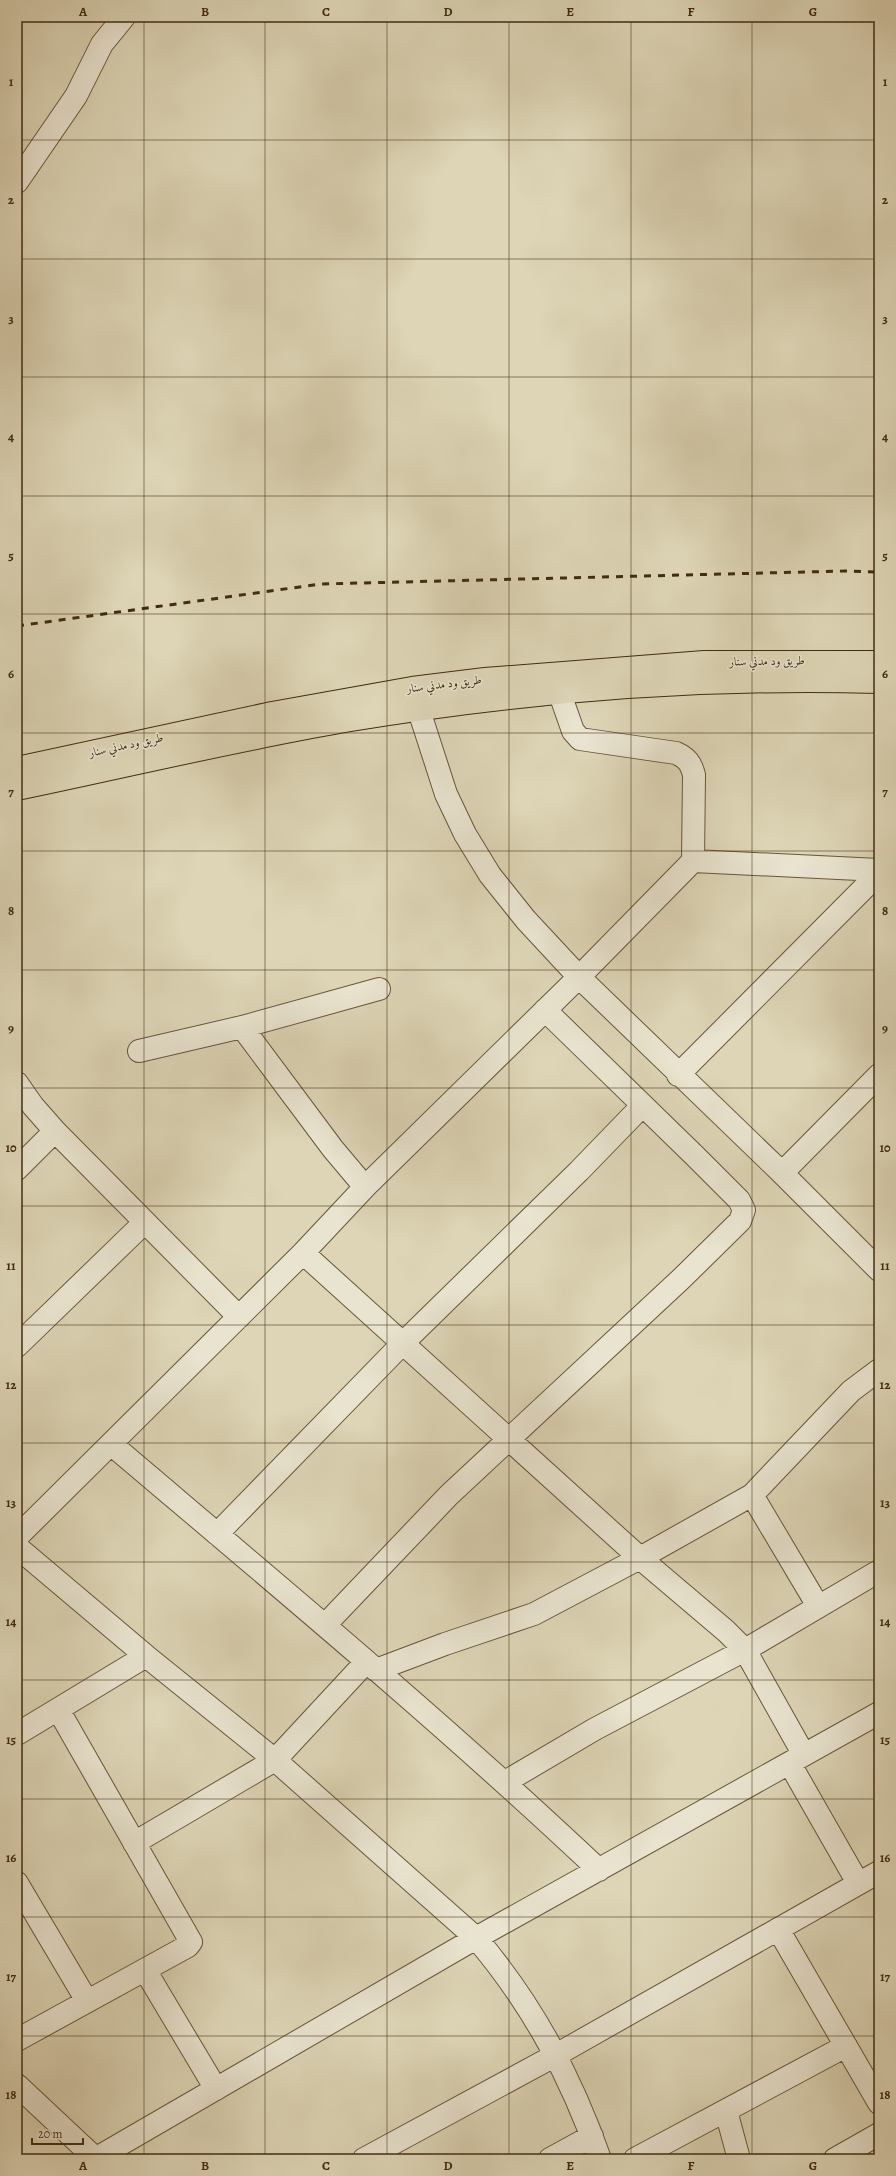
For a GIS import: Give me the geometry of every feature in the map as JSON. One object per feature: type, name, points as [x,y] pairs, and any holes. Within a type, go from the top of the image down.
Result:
[{"type":"highway","name":"طريق ود مدني سنار","points":[[17,768],[272,713],[412,688],[492,679],[704,662],[879,662]]},
{"type":"highway","name":"طريق ود مدني سنار","points":[[17,789],[278,734],[419,710],[560,694],[704,683],[879,682]]},
{"type":"street","points":[[17,182],[76,96],[102,44],[124,17]]},
{"type":"street","points":[[412,688],[446,794],[468,840],[490,875],[526,920],[579,977],[678,1075],[782,1173],[879,1270]]},
{"type":"street","points":[[17,1537],[303,1253],[365,1187],[579,977],[693,861],[694,775],[692,765],[685,757],[676,752],[580,739],[573,732],[560,694]]},
{"type":"street","points":[[693,861],[879,872]]},
{"type":"street","points":[[678,1075],[879,872]]},
{"type":"street","points":[[139,1051],[242,1027],[379,989]]},
{"type":"street","points":[[325,1625],[449,1495],[509,1437],[681,1279],[740,1221],[744,1210],[734,1194],[545,1010]]},
{"type":"street","points":[[242,1027],[329,1143],[365,1187]]},
{"type":"street","points":[[782,1173],[879,1075]]},
{"type":"street","points":[[17,1082],[33,1106],[55,1131],[239,1317]]},
{"type":"street","points":[[217,1534],[402,1343],[579,1172],[642,1106]]},
{"type":"street","points":[[17,1168],[55,1131]]},
{"type":"street","points":[[17,1346],[145,1222]]},
{"type":"street","points":[[303,1253],[509,1437],[640,1558],[705,1612],[745,1650],[797,1760],[858,1883]]},
{"type":"street","points":[[134,1843],[274,1760],[371,1666],[445,1644],[534,1614],[640,1558],[752,1495],[851,1391],[879,1370]]},
{"type":"street","points":[[111,1444],[325,1625],[506,1782],[599,1870]]},
{"type":"street","points":[[752,1495],[818,1606]]},
{"type":"street","points":[[17,1547],[146,1656],[274,1760],[476,1938],[505,1972],[556,2055],[575,2094],[600,2159]]},
{"type":"street","points":[[506,1782],[594,1729],[745,1650],[879,1571]]},
{"type":"street","points":[[17,1734],[58,1711],[146,1656]]},
{"type":"street","points":[[17,2040],[87,2000],[188,1946],[191,1942],[58,1711]]},
{"type":"street","points":[[17,2085],[96,2159],[476,1938],[879,1713]]},
{"type":"street","points":[[365,2159],[556,2055],[879,1872]]},
{"type":"street","points":[[17,1883],[87,2000]]},
{"type":"street","points":[[778,1928],[879,2103]]},
{"type":"street","points":[[145,1970],[216,2089]]},
{"type":"street","points":[[635,2159],[846,2046]]},
{"type":"street","points":[[726,2111],[739,2159]]},
{"type":"street","points":[[835,2159],[879,2134]]},
{"type":"street","points":[[550,2159],[592,2136]]},
{"type":"railway","points":[[17,626],[321,584],[845,571],[879,572]]}]
